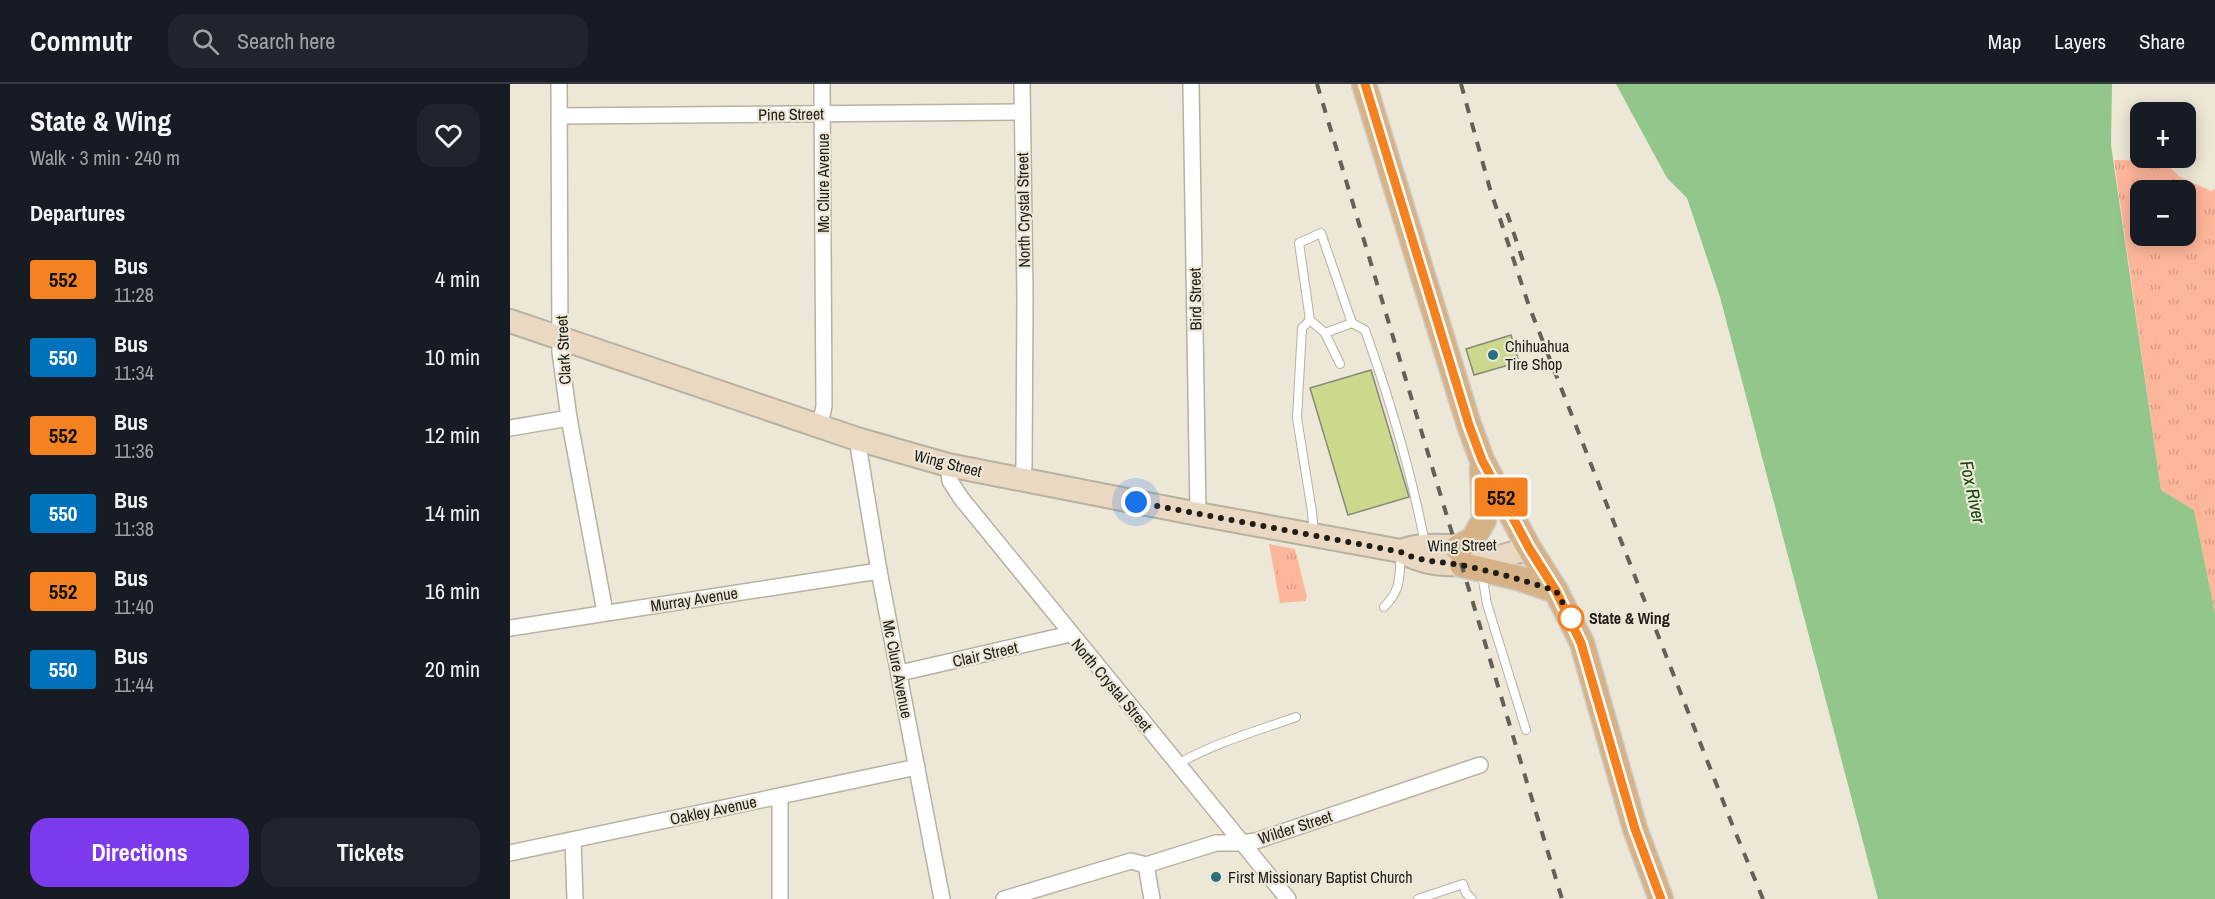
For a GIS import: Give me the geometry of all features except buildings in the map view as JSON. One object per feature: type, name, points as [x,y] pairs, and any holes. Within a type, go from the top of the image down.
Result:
[{"type":"main road","points":[[1365,84],[1454,379],[1482,460],[1526,543],[1556,591],[1581,643],[1635,829],[1661,899]]},
{"type":"main road","points":[[1482,460],[1484,520],[1473,539],[1467,561],[1556,591]]},
{"type":"street","name":"Clark Street","points":[[559,84],[560,338],[569,418],[605,612]]},
{"type":"street","name":"Mc Clure Avenue","points":[[820,425],[824,406],[822,84]]},
{"type":"street","name":"North Crystal Street","points":[[1022,84],[1025,295],[1022,479]]},
{"type":"street","name":"Bird Street","points":[[1191,84],[1198,514]]},
{"type":"street","name":"Pine Street","points":[[560,116],[1021,112]]},
{"type":"street","name":"Wing Street","points":[[510,321],[857,439],[948,465],[1401,552],[1414,559],[1467,561],[1494,559],[1526,543]]},
{"type":"street","points":[[510,428],[569,418]]},
{"type":"street","name":"Mc Clure Avenue","points":[[857,439],[879,570],[942,899]]},
{"type":"street","name":"North Crystal Street","points":[[948,465],[950,481],[961,498],[1288,899]]},
{"type":"street","name":"Wing Street","points":[[1401,552],[1417,545],[1426,546],[1467,561]]},
{"type":"street","name":"Murray Avenue","points":[[510,628],[879,570]]},
{"type":"street","name":"Clair Street","points":[[900,673],[1070,634]]},
{"type":"street","name":"Wilder Street","points":[[1004,899],[1126,862],[1138,861],[1146,865],[1216,843],[1256,841],[1480,765]]},
{"type":"street","name":"Oakley Avenue","points":[[510,853],[917,767]]},
{"type":"street","points":[[780,796],[780,899]]},
{"type":"street","points":[[573,840],[574,899]]},
{"type":"street","points":[[1146,865],[1152,899]]},
{"type":"lane","points":[[1340,364],[1325,333],[1310,320],[1299,243],[1322,233],[1352,323],[1365,330],[1377,363],[1414,486],[1426,546]]},
{"type":"lane","points":[[1310,320],[1302,328],[1296,418],[1314,535]]},
{"type":"lane","points":[[1325,333],[1352,323]]},
{"type":"lane","points":[[1384,607],[1394,597],[1399,584],[1401,552]]},
{"type":"lane","points":[[1467,561],[1487,604],[1526,730]]},
{"type":"lane","points":[[1178,764],[1296,717]]},
{"type":"lane","points":[[1418,899],[1463,884],[1466,893],[1472,899]]},
{"type":"green space","points":[[2114,160],[2130,160],[2130,168],[2170,168],[2187,180],[2130,180],[2130,246],[2196,246],[2196,184],[2211,191],[2215,189],[2215,613],[2194,510],[2161,490]]},
{"type":"green space","points":[[1269,544],[1295,549],[1307,597],[1305,601],[1280,603]]},
{"type":"water","name":"Fox River","points":[[1616,84],[2112,84],[2111,145],[2161,490],[2194,510],[2215,613],[2215,899],[1878,899],[1720,297],[1687,198],[1667,178]]},
{"type":"railway","points":[[1317,84],[1562,899]]},
{"type":"railway","points":[[1461,84],[1490,189],[1529,306],[1763,899]]},
{"type":"railway","points":[[1507,213],[1525,267]]},
{"type":"bus line","name":"552","points":[[1365,84],[1469,425],[1482,460],[1529,548],[1556,591],[1581,643],[1635,829],[1661,899]]},
{"type":"place","name":"Chihuahua Tire Shop","points":[[1493,355]]},
{"type":"place","name":"State & Wing","points":[[1571,618]]},
{"type":"place","name":"First Missionary Baptist Church","points":[[1216,877]]},
{"type":"route","points":[[1136,502],[1401,552],[1414,559],[1462,565],[1518,578],[1556,591],[1571,618]]}]
